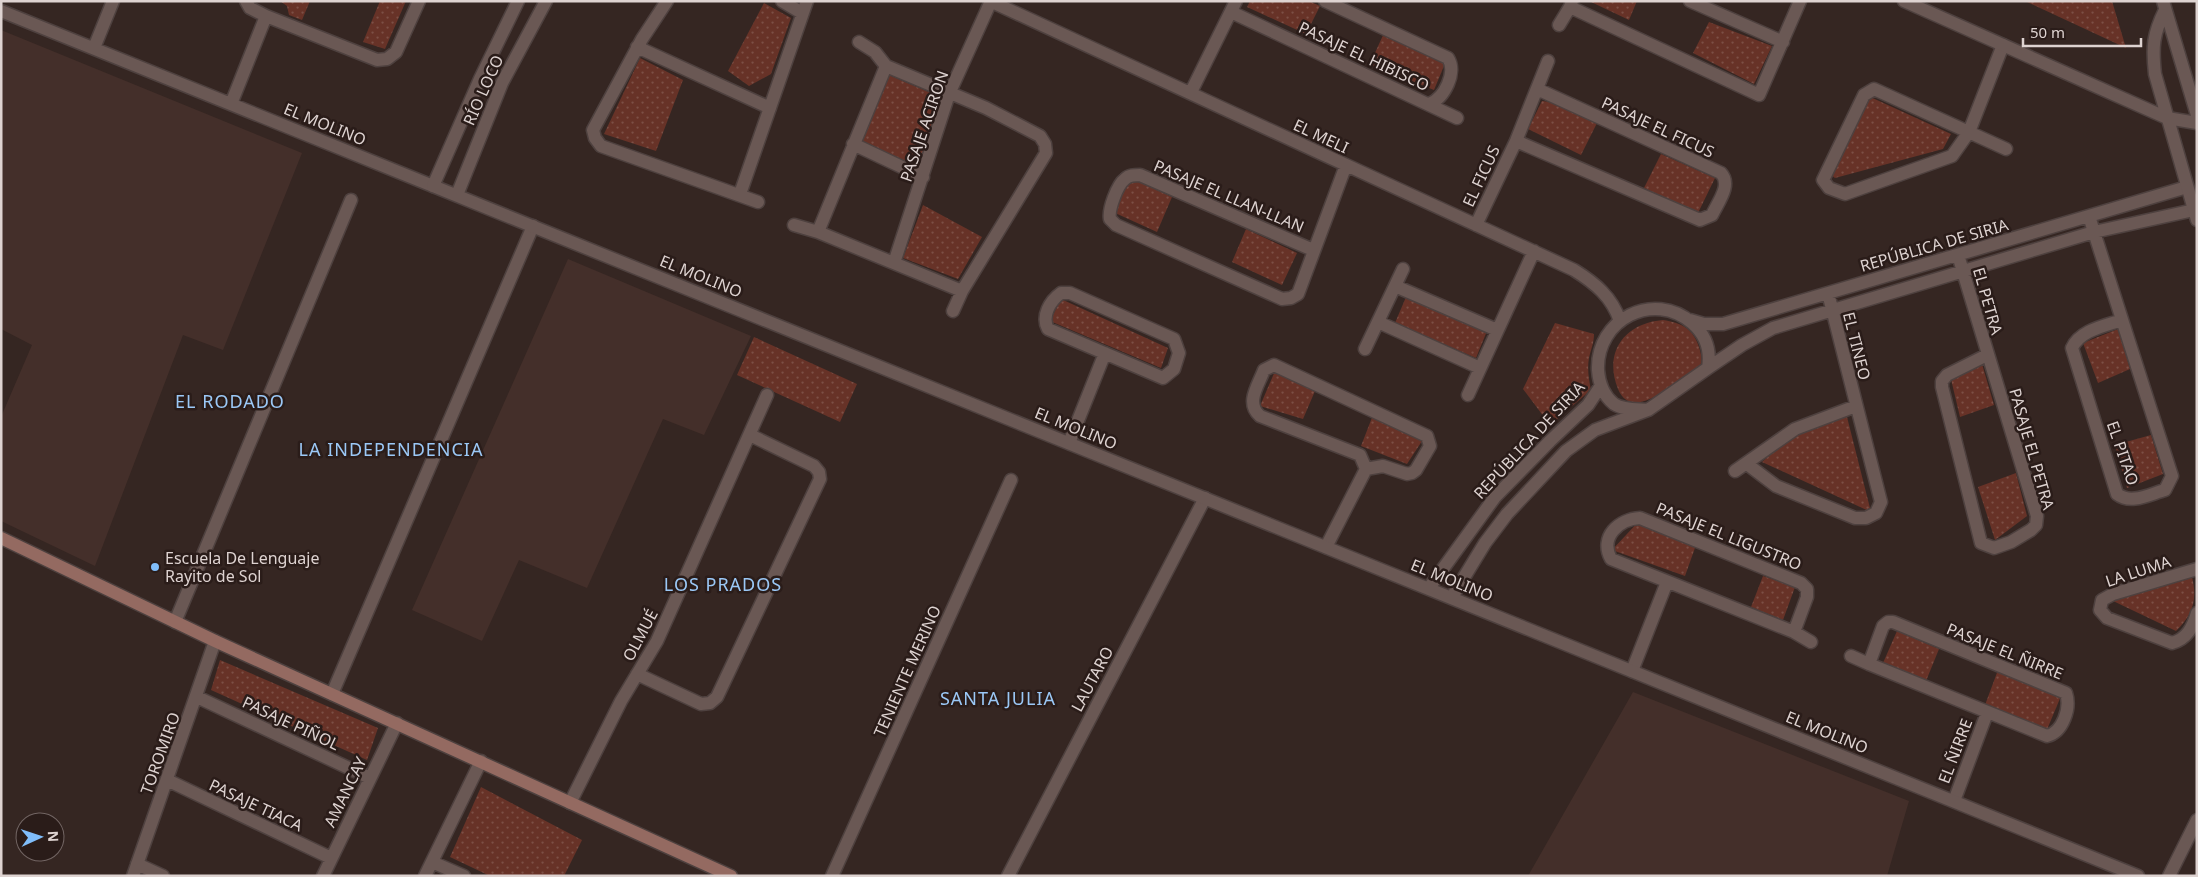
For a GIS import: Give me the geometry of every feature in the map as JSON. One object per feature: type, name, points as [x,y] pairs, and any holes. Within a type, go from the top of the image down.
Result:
[{"type":"main road","points":[[1,538],[215,641],[731,876]]},
{"type":"street","points":[[94,48],[114,1]]},
{"type":"street","points":[[246,1],[250,8],[266,16],[377,60],[387,59],[396,52],[418,1]]},
{"type":"street","name":"RÍO LOCO","points":[[433,186],[480,79],[518,1]]},
{"type":"street","name":"RÍO LOCO","points":[[457,195],[502,84],[546,1]]},
{"type":"street","points":[[667,1],[637,47],[593,130],[595,138],[600,146],[740,194],[758,202]]},
{"type":"street","points":[[740,194],[804,7],[782,1]]},
{"type":"street","name":"EL MELI","points":[[990,1],[1574,270],[1602,290],[1616,308],[1620,321]]},
{"type":"street","name":"PASAJE ACIRON","points":[[894,263],[949,94],[990,1]]},
{"type":"street","name":"PASAJE EL HIBISCO","points":[[1233,7],[1429,104],[1440,98],[1452,72],[1452,64],[1448,58],[1325,1]]},
{"type":"street","points":[[1690,1],[1783,42]]},
{"type":"street","points":[[1559,25],[1571,4],[1759,95],[1800,1]]},
{"type":"street","points":[[1904,1],[2167,118],[2197,123]]},
{"type":"street","points":[[2164,6],[2192,86],[2197,116]]},
{"type":"street","points":[[2164,6],[2156,28],[2152,50],[2155,74],[2195,215]]},
{"type":"street","points":[[1191,92],[1233,7]]},
{"type":"street","name":"EL MOLINO","points":[[1,11],[2138,876]]},
{"type":"street","points":[[231,104],[266,16]]},
{"type":"street","points":[[859,42],[876,52],[886,66],[986,108],[1040,136],[1045,144],[1046,153],[962,291],[953,311]]},
{"type":"street","points":[[2003,45],[1969,132],[1952,156],[1845,194],[1829,188],[1823,180],[1864,94],[1874,89],[1969,132],[2006,149]]},
{"type":"street","points":[[637,47],[770,108]]},
{"type":"street","name":"EL FICUS","points":[[1476,225],[1516,141],[1548,61]]},
{"type":"street","points":[[818,232],[886,66]]},
{"type":"street","name":"PASAJE EL FICUS","points":[[1516,141],[1700,220],[1712,215],[1726,184],[1725,177],[1721,173],[1537,89]]},
{"type":"street","points":[[1429,104],[1457,118]]},
{"type":"street","points":[[853,144],[923,178]]},
{"type":"street","points":[[1314,250],[1346,166]]},
{"type":"street","name":"PASAJE EL LLAN-LLAN","points":[[1140,175],[1314,250],[1298,294],[1291,298],[1282,299],[1116,225],[1110,219],[1109,211],[1122,181],[1130,176],[1140,175]]},
{"type":"street","name":"REPÚBLICA DE SIRIA","points":[[1688,320],[1704,324],[1723,324],[2187,187]]},
{"type":"street","points":[[175,622],[351,200]]},
{"type":"street","name":"REPÚBLICA DE SIRIA","points":[[1708,368],[1760,334],[1832,311],[2094,232],[2195,215]]},
{"type":"street","name":"EL PITAO","points":[[2089,216],[2172,476],[2165,490],[2131,500],[2117,494],[2072,348],[2081,335],[2122,320]]},
{"type":"street","points":[[794,225],[818,232],[962,291]]},
{"type":"street","points":[[332,694],[534,226]]},
{"type":"street","points":[[1468,395],[1534,251]]},
{"type":"street","name":"EL PETRA","points":[[1958,255],[1987,355]]},
{"type":"street","points":[[1365,349],[1403,269]]},
{"type":"street","points":[[1395,286],[1497,330]]},
{"type":"street","points":[[1061,293],[1079,296],[1174,338],[1179,353],[1174,369],[1163,378],[1105,353],[1048,329],[1045,323],[1046,314],[1054,298],[1061,293]]},
{"type":"street","name":"EL TINEO","points":[[1747,464],[1776,486],[1855,518],[1866,518],[1876,513],[1881,502],[1828,294]]},
{"type":"street","points":[[1653,310],[1677,313],[1688,320],[1697,327],[1707,345],[1709,353],[1708,368],[1648,410],[1628,408],[1614,404],[1600,387],[1599,351],[1611,328],[1629,315],[1653,310]]},
{"type":"street","points":[[1378,322],[1480,368]]},
{"type":"street","points":[[1069,443],[1105,353]]},
{"type":"street","name":"PASAJE EL PETRA","points":[[1987,355],[2037,516],[2036,525],[2031,530],[1994,548],[1981,543],[1942,387],[1942,380],[1947,375],[1987,355]]},
{"type":"street","points":[[1326,547],[1366,469],[1364,460],[1360,455],[1260,416],[1254,410],[1252,401],[1264,370],[1274,365],[1427,436],[1430,440],[1430,446],[1416,470],[1412,473],[1407,474],[1383,466],[1366,469]]},
{"type":"street","name":"REPÚBLICA DE SIRIA","points":[[1428,588],[1495,497],[1588,405],[1600,387]]},
{"type":"street","name":"OLMUÉ","points":[[570,803],[610,721],[657,641],[767,395]]},
{"type":"street","points":[[1735,471],[1795,429],[1856,406]]},
{"type":"street","name":"REPÚBLICA DE SIRIA","points":[[1452,597],[1485,543],[1507,514],[1566,451],[1595,430],[1648,410]]},
{"type":"street","points":[[637,674],[701,704],[710,703],[717,697],[820,479],[819,472],[814,466],[750,435]]},
{"type":"street","name":"TENIENTE MERINO","points":[[832,876],[1011,480]]},
{"type":"street","name":"LAUTARO","points":[[1008,876],[1205,498]]},
{"type":"street","name":"PASAJE EL LIGUSTRO","points":[[1794,632],[1807,597],[1807,589],[1801,583],[1640,518],[1634,518],[1619,525],[1607,538],[1606,549],[1610,559],[1794,632],[1811,642]]},
{"type":"street","name":"LA LUMA","points":[[2197,569],[2113,594],[2102,600],[2100,610],[2107,618],[2172,643],[2187,635],[2197,613]]},
{"type":"street","points":[[1632,671],[1667,582]]},
{"type":"street","name":"PASAJE EL ÑIRRE","points":[[1851,656],[1869,664],[1987,713],[2047,736],[2059,730],[2068,706],[2066,693],[1893,622],[1888,622],[1883,626],[1869,664]]},
{"type":"street","name":"TOROMIRO","points":[[135,870],[215,641]]},
{"type":"street","name":"PASAJE PIÑOL","points":[[197,696],[370,778]]},
{"type":"street","name":"EL ÑIRRE","points":[[1954,801],[1987,713]]},
{"type":"street","name":"AMANCAY","points":[[323,876],[397,723]]},
{"type":"street","points":[[425,876],[481,761]]},
{"type":"street","name":"PASAJE TIACA","points":[[167,780],[331,858]]},
{"type":"street","points":[[2169,876],[2197,820]]},
{"type":"street","points":[[432,862],[464,876]]},
{"type":"street","points":[[135,870],[163,876]]},
{"type":"shaded area","points":[[280,1],[310,1],[302,20],[289,15],[287,6]]},
{"type":"shaded area","points":[[380,1],[406,1],[385,49],[363,42]]},
{"type":"shaded area","points":[[1250,1],[1309,1],[1320,6],[1306,34],[1247,7]]},
{"type":"shaded area","points":[[1589,1],[1637,1],[1629,20]]},
{"type":"shaded area","points":[[2025,1],[2112,1],[2126,48]]},
{"type":"shaded area","points":[[764,3],[791,18],[771,74],[749,86],[728,71]]},
{"type":"shaded area","points":[[1709,22],[1772,46],[1754,84],[1693,53]]},
{"type":"shaded area","points":[[1,30],[302,153],[223,350],[183,335],[95,566],[1,521],[1,417],[32,345],[1,329]]},
{"type":"shaded area","points":[[1384,33],[1446,61],[1434,90],[1370,64]]},
{"type":"shaded area","points":[[640,58],[683,80],[656,151],[604,134]]},
{"type":"shaded area","points":[[884,73],[943,98],[917,169],[858,143]]},
{"type":"shaded area","points":[[1866,95],[1951,134],[1943,149],[1835,178],[1830,174]]},
{"type":"shaded area","points":[[1542,101],[1551,102],[1597,123],[1581,155],[1528,129]]},
{"type":"shaded area","points":[[1661,154],[1715,178],[1698,213],[1644,188]]},
{"type":"shaded area","points":[[1131,178],[1172,197],[1157,232],[1113,212]]},
{"type":"shaded area","points":[[923,205],[982,237],[958,279],[903,258]]},
{"type":"shaded area","points":[[1246,229],[1297,253],[1282,285],[1232,262]]},
{"type":"shaded area","points":[[568,259],[751,336],[704,435],[663,419],[587,588],[519,560],[482,641],[412,610]]},
{"type":"shaded area","points":[[1406,297],[1487,331],[1476,358],[1395,323]]},
{"type":"shaded area","points":[[1061,299],[1168,348],[1161,368],[1050,321]]},
{"type":"shaded area","points":[[1663,320],[1686,327],[1690,331],[1699,347],[1701,355],[1700,366],[1688,378],[1651,398],[1636,403],[1629,401],[1623,397],[1618,389],[1614,376],[1613,363],[1616,352],[1628,333],[1650,322]]},
{"type":"shaded area","points":[[1555,323],[1594,334],[1594,337],[1588,366],[1591,390],[1550,425],[1523,389]]},
{"type":"shaded area","points":[[2118,329],[2130,369],[2098,383],[2083,343]]},
{"type":"shaded area","points":[[754,337],[857,384],[840,422],[737,375]]},
{"type":"shaded area","points":[[1982,364],[1994,405],[1960,417],[1950,375]]},
{"type":"shaded area","points":[[1275,371],[1315,391],[1303,419],[1260,406]]},
{"type":"shaded area","points":[[1373,415],[1424,438],[1407,464],[1361,446]]},
{"type":"shaded area","points":[[1847,417],[1871,512],[1762,462],[1796,431]]},
{"type":"shaded area","points":[[2151,435],[2163,474],[2127,488],[2115,445]]},
{"type":"shaded area","points":[[2016,473],[2027,516],[1995,540],[1978,487]]},
{"type":"shaded area","points":[[1640,520],[1696,545],[1685,576],[1612,550]]},
{"type":"shaded area","points":[[1763,576],[1795,587],[1783,620],[1751,607]]},
{"type":"shaded area","points":[[2192,577],[2194,600],[2192,607],[2186,619],[2176,631],[2111,600]]},
{"type":"shaded area","points":[[1897,631],[1939,649],[1926,681],[1883,663]]},
{"type":"shaded area","points":[[220,660],[378,728],[367,760],[211,690]]},
{"type":"shaded area","points":[[1998,670],[2061,696],[2046,732],[1985,705]]},
{"type":"shaded area","points":[[1633,692],[1909,801],[1887,876],[1528,876]]},
{"type":"shaded area","points":[[481,787],[582,840],[564,876],[490,876],[450,857]]},
{"type":"place","name":"Escuela De Lenguaje Rayito de Sol","points":[[155,567]]},
{"type":"district","name":"EL RODADO","points":[[230,402]]},
{"type":"district","name":"LA INDEPENDENCIA","points":[[391,450]]},
{"type":"district","name":"LOS PRADOS","points":[[723,585]]},
{"type":"district","name":"SANTA JULIA","points":[[998,699]]}]
